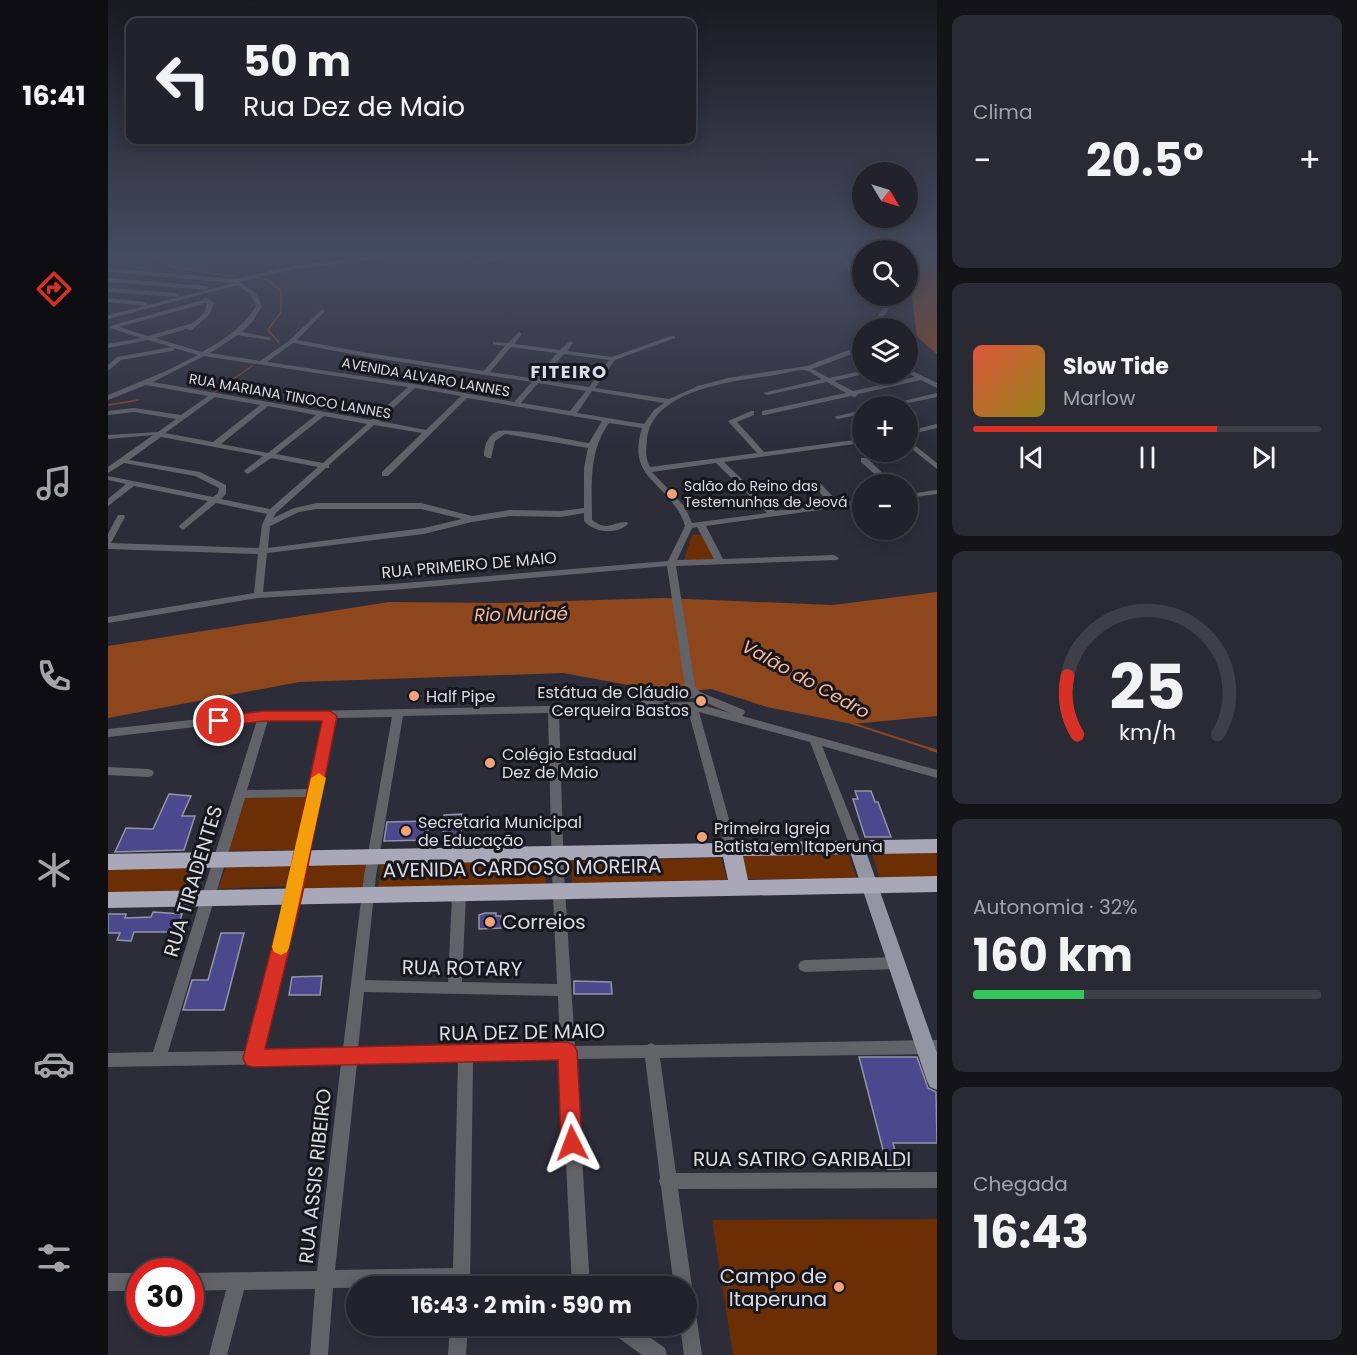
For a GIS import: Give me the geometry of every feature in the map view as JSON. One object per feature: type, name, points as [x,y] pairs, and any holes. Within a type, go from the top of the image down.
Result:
[{"type":"highway","name":"AVENIDA CARDOSO MOREIRA","points":[[108,862],[300,856],[937,846]]},
{"type":"highway","points":[[731,848],[741,888]]},
{"type":"highway","name":"AVENIDA CARDOSO MOREIRA","points":[[108,900],[937,884]]},
{"type":"main road","points":[[856,846],[896,963],[931,1047],[937,1081]]},
{"type":"street","points":[[109,323],[121,325],[138,320]]},
{"type":"street","points":[[162,343],[200,320]]},
{"type":"street","points":[[108,398],[148,382],[202,354],[239,333],[250,320]]},
{"type":"street","points":[[263,362],[291,341],[312,320]]},
{"type":"street","name":"AVENIDA ALVARO LANNES","points":[[109,323],[162,343],[202,354],[414,386],[646,427]]},
{"type":"street","points":[[108,346],[148,338],[196,324]]},
{"type":"street","points":[[239,333],[269,338]]},
{"type":"street","points":[[486,372],[519,334]]},
{"type":"street","points":[[495,343],[613,359],[673,337]]},
{"type":"street","points":[[291,341],[668,401],[715,383],[806,368],[852,351]]},
{"type":"street","points":[[515,405],[570,344]]},
{"type":"street","points":[[693,690],[671,564],[689,526],[683,510],[647,470],[641,453],[646,427],[652,415],[690,385],[770,371],[831,355],[852,344]]},
{"type":"street","points":[[108,369],[119,358],[179,348]]},
{"type":"street","points":[[572,414],[613,359]]},
{"type":"street","points":[[806,368],[855,394]]},
{"type":"street","points":[[767,393],[852,375]]},
{"type":"street","points":[[918,376],[937,386]]},
{"type":"street","points":[[765,413],[922,378]]},
{"type":"street","name":"RUA MARIANA TINOCO LANNES","points":[[148,382],[428,432]]},
{"type":"street","points":[[258,595],[266,525],[272,512],[414,386]]},
{"type":"street","points":[[108,471],[215,394]]},
{"type":"street","points":[[918,399],[937,395]]},
{"type":"street","points":[[385,474],[465,396]]},
{"type":"street","points":[[213,445],[266,404]]},
{"type":"street","points":[[108,413],[134,410],[183,418]]},
{"type":"street","points":[[751,413],[732,421],[763,455]]},
{"type":"street","points":[[248,472],[322,414]]},
{"type":"street","points":[[838,417],[852,414]]},
{"type":"street","points":[[607,420],[591,446],[587,473],[588,521],[593,526],[611,529],[624,524]]},
{"type":"street","points":[[918,431],[937,426]]},
{"type":"street","points":[[488,456],[491,441],[498,434],[505,432],[591,446]]},
{"type":"street","points":[[108,437],[141,433],[160,434],[326,466]]},
{"type":"street","points":[[647,470],[852,442]]},
{"type":"street","points":[[918,451],[937,467]]},
{"type":"street","points":[[123,461],[205,476],[224,490],[183,527]]},
{"type":"street","points":[[718,461],[773,514]]},
{"type":"street","points":[[866,462],[879,474]]},
{"type":"street","points":[[108,478],[272,512]]},
{"type":"street","points":[[108,502],[133,483]]},
{"type":"street","points":[[817,485],[837,506]]},
{"type":"street","points":[[918,495],[937,492]]},
{"type":"street","points":[[689,526],[852,504]]},
{"type":"street","points":[[266,525],[297,510],[317,506],[421,506],[472,519]]},
{"type":"street","points":[[122,517],[108,544],[264,551],[424,531],[472,519],[510,513],[561,514],[589,510]]},
{"type":"street","points":[[700,524],[720,562]]},
{"type":"street","name":"RUA PRIMEIRO DE MAIO","points":[[108,620],[258,595],[392,587],[671,564],[834,558]]},
{"type":"street","points":[[616,707],[693,690],[768,726]]},
{"type":"street","points":[[692,706],[731,848]]},
{"type":"street","points":[[108,733],[264,716],[692,706],[937,774]]},
{"type":"street","points":[[553,710],[557,852],[579,1276]]},
{"type":"street","name":"RUA ASSIS RIBEIRO","points":[[319,1355],[325,1278],[368,895],[398,714]]},
{"type":"street","name":"RUA TIRADENTES","points":[[159,1058],[264,716]]},
{"type":"street","points":[[253,1058],[293,896],[330,716]]},
{"type":"street","points":[[814,739],[856,846]]},
{"type":"street","points":[[108,771],[148,772]]},
{"type":"street","points":[[240,794],[316,793]]},
{"type":"street","points":[[455,987],[459,895]]},
{"type":"street","points":[[805,966],[896,963]]},
{"type":"street","name":"RUA ROTARY","points":[[358,986],[565,990]]},
{"type":"street","name":"RUA DEZ DE MAIO","points":[[108,1060],[350,1058],[567,1051],[931,1047]]},
{"type":"street","points":[[651,1050],[681,1276]]},
{"type":"street","points":[[462,1276],[466,1054]]},
{"type":"street","name":"RUA SATIRO GARIBALDI","points":[[667,1180],[937,1180]]},
{"type":"street","points":[[204,1282],[346,1279]]},
{"type":"street","points":[[218,1355],[237,1281]]},
{"type":"street","points":[[108,1282],[126,1282]]},
{"type":"street","points":[[457,1355],[458,1336]]},
{"type":"street","points":[[632,1336],[658,1355]]},
{"type":"street","points":[[690,1336],[693,1355]]},
{"type":"shaded area","points":[[692,535],[703,536],[714,558],[690,562],[684,560]]},
{"type":"shaded area","points":[[309,796],[298,850],[227,851],[241,797]]},
{"type":"shaded area","points":[[872,853],[937,853],[937,879],[880,880]]},
{"type":"shaded area","points":[[849,855],[857,879],[746,879],[739,856]]},
{"type":"shaded area","points":[[721,858],[728,883],[572,887],[571,861]]},
{"type":"shaded area","points":[[545,859],[546,886],[378,888],[381,861]]},
{"type":"shaded area","points":[[291,861],[287,886],[218,889],[227,864]]},
{"type":"shaded area","points":[[367,863],[363,888],[299,890],[305,864]]},
{"type":"shaded area","points":[[200,866],[194,890],[108,893],[108,867]]},
{"type":"shaded area","name":"Campo de Itaperuna","points":[[937,1219],[937,1355],[733,1355],[712,1220]]},
{"type":"water","points":[[918,320],[937,320],[937,354],[918,338]]},
{"type":"water","name":"Rio Muriaé","points":[[937,592],[937,716],[852,724],[767,707],[711,689],[672,693],[563,673],[299,682],[108,718],[108,646],[389,602],[504,603],[663,598],[833,605]]},
{"type":"building","points":[[855,791],[871,791],[875,802],[878,802],[891,837],[865,837],[853,799],[858,799]]},
{"type":"building","points":[[169,794],[191,796],[182,816],[195,816],[184,850],[115,852],[126,828],[153,829]]},
{"type":"building","points":[[462,814],[461,844],[443,844],[444,815]]},
{"type":"building","name":"Secretaria Municipal de Educação","points":[[429,821],[427,840],[384,841],[387,822]]},
{"type":"building","points":[[153,912],[182,914],[177,932],[134,932],[131,941],[117,940],[120,933],[108,933],[108,914],[126,914],[125,918],[151,917]]},
{"type":"building","name":"Correios","points":[[496,913],[496,916],[501,916],[501,928],[479,929],[479,915]]},
{"type":"building","points":[[221,933],[244,933],[224,1010],[183,1010],[192,980],[208,980]]},
{"type":"building","points":[[322,976],[320,995],[289,995],[292,977]]},
{"type":"building","points":[[574,981],[611,982],[612,994],[574,994]]},
{"type":"building","points":[[859,1057],[917,1057],[928,1088],[936,1092],[937,1143],[893,1143],[900,1169],[888,1169]]},
{"type":"waterway","points":[[275,320],[268,330],[279,343]]},
{"type":"waterway","points":[[213,393],[252,366]]},
{"type":"waterway","points":[[109,405],[138,400]]},
{"type":"waterway","name":"Valão do Cedro","points":[[851,723],[934,750]]},
{"type":"waterway","name":"Valão do Cedro","points":[[930,749],[937,751]]},
{"type":"slow traffic","points":[[281,947],[319,778]]},
{"type":"place","name":"Salão do Reino das Testemunhas de Jeová","points":[[672,494]]},
{"type":"place","name":"Half Pipe","points":[[414,696]]},
{"type":"place","name":"Estátua de Cláudio Cerqueira Bastos","points":[[701,701]]},
{"type":"place","name":"Colégio Estadual Dez de Maio","points":[[490,763]]},
{"type":"place","name":"Secretaria Municipal de Educação","points":[[406,831]]},
{"type":"place","name":"Primeira Igreja Batista em Itaperuna","points":[[702,837]]},
{"type":"place","name":"Correios","points":[[490,922]]},
{"type":"place","name":"Campo de Itaperuna","points":[[839,1287]]},
{"type":"district","name":"FITEIRO","points":[[569,371]]},
{"type":"route","points":[[219,721],[264,716],[330,716],[293,896],[253,1058],[350,1058],[567,1051],[572,1143]]}]
